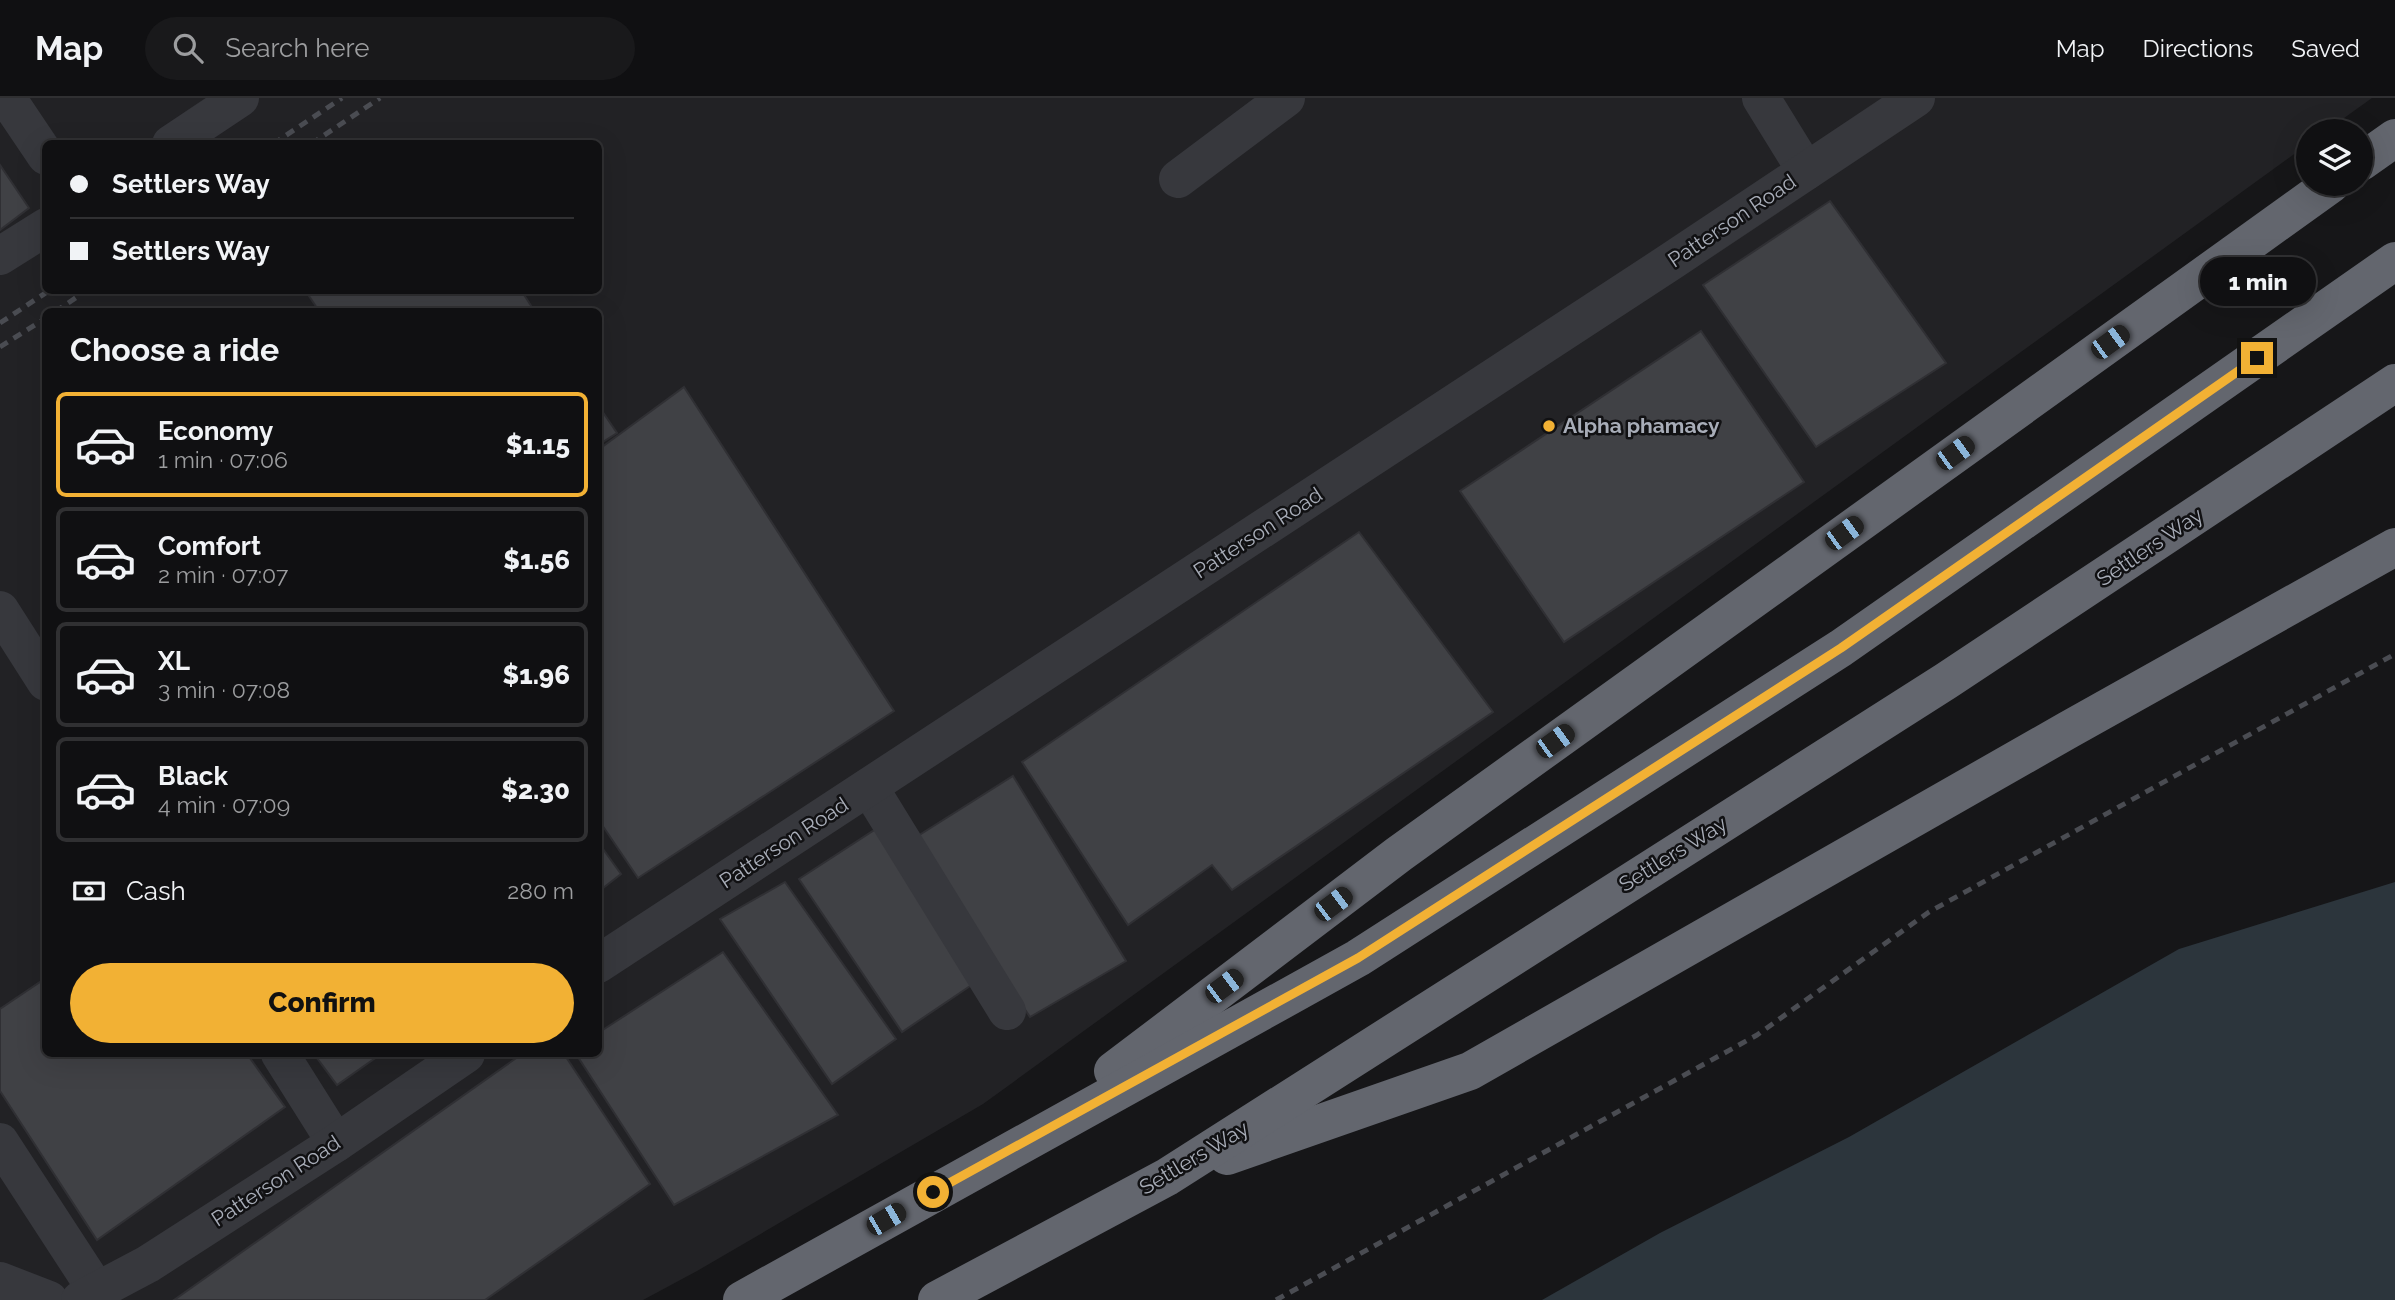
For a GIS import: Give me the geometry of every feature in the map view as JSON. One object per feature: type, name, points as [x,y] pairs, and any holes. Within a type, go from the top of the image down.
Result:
[{"type":"highway","points":[[2373,154],[2395,138]]},
{"type":"highway","points":[[1005,1152],[1399,854],[2314,196]]},
{"type":"highway","points":[[742,1300],[1358,958],[1841,648],[2395,261]]},
{"type":"highway","name":"Settlers Way","points":[[936,1300],[1167,1177],[1946,681],[2395,383]]},
{"type":"highway","points":[[1167,1177],[1470,1071],[2395,547]]},
{"type":"street","points":[[7,98],[42,150]]},
{"type":"street","points":[[178,140],[240,98]]},
{"type":"street","points":[[1178,180],[1286,98]]},
{"type":"street","points":[[1761,98],[1806,171]]},
{"type":"street","name":"Patterson Road","points":[[602,961],[1916,98]]},
{"type":"street","points":[[0,256],[42,230]]},
{"type":"street","points":[[0,610],[42,676]]},
{"type":"street","points":[[869,787],[1007,1011]]},
{"type":"street","points":[[282,1057],[336,1143]]},
{"type":"street","name":"Patterson Road","points":[[88,1296],[148,1264],[336,1143],[462,1057]]},
{"type":"street","points":[[0,1142],[88,1296]]},
{"type":"street","points":[[0,1281],[49,1300]]},
{"type":"shaded area","points":[[0,98],[2372,98],[2343,119],[2296,119],[2296,153],[983,1104],[643,1300],[0,1300]]},
{"type":"shaded area","points":[[2395,882],[2395,1300],[1542,1300],[1660,1233],[1849,1137],[2179,949]]},
{"type":"building","points":[[0,165],[29,208],[0,230]]},
{"type":"building","points":[[1830,201],[1946,363],[1816,447],[1703,285]]},
{"type":"building","points":[[308,294],[524,294],[532,308],[317,308]]},
{"type":"building","points":[[1701,331],[1804,482],[1564,642],[1460,491]]},
{"type":"building","points":[[684,387],[894,711],[638,878],[602,825],[602,447]]},
{"type":"building","points":[[602,411],[617,433],[602,442]]},
{"type":"building","points":[[1359,532],[1493,712],[1232,890],[1212,865],[1128,925],[1022,762]]},
{"type":"building","points":[[1013,776],[1126,961],[1030,1017],[913,839]]},
{"type":"building","points":[[879,827],[979,980],[902,1032],[799,879]]},
{"type":"building","points":[[602,848],[621,874],[602,889]]},
{"type":"building","points":[[785,882],[896,1039],[832,1084],[720,919]]},
{"type":"building","points":[[723,952],[838,1115],[674,1205],[578,1057],[602,1057],[602,1030]]},
{"type":"building","points":[[42,981],[42,1057],[249,1057],[285,1107],[97,1240],[0,1091],[0,1009]]},
{"type":"building","points":[[316,1057],[377,1057],[337,1085]]},
{"type":"building","points":[[518,1057],[566,1057],[650,1184],[485,1300],[174,1300]]},
{"type":"railway","points":[[279,140],[342,98]]},
{"type":"railway","points":[[317,140],[380,98]]},
{"type":"railway","points":[[0,323],[44,294]]},
{"type":"railway","points":[[61,308],[81,294]]},
{"type":"railway","points":[[0,347],[42,321]]},
{"type":"railway","points":[[1276,1300],[1757,1035],[1929,912],[2395,654]]},
{"type":"place","name":"Alpha phamacy","points":[[1549,426]]},
{"type":"route","points":[[933,1192],[1358,958],[1841,648],[2257,358]]}]
